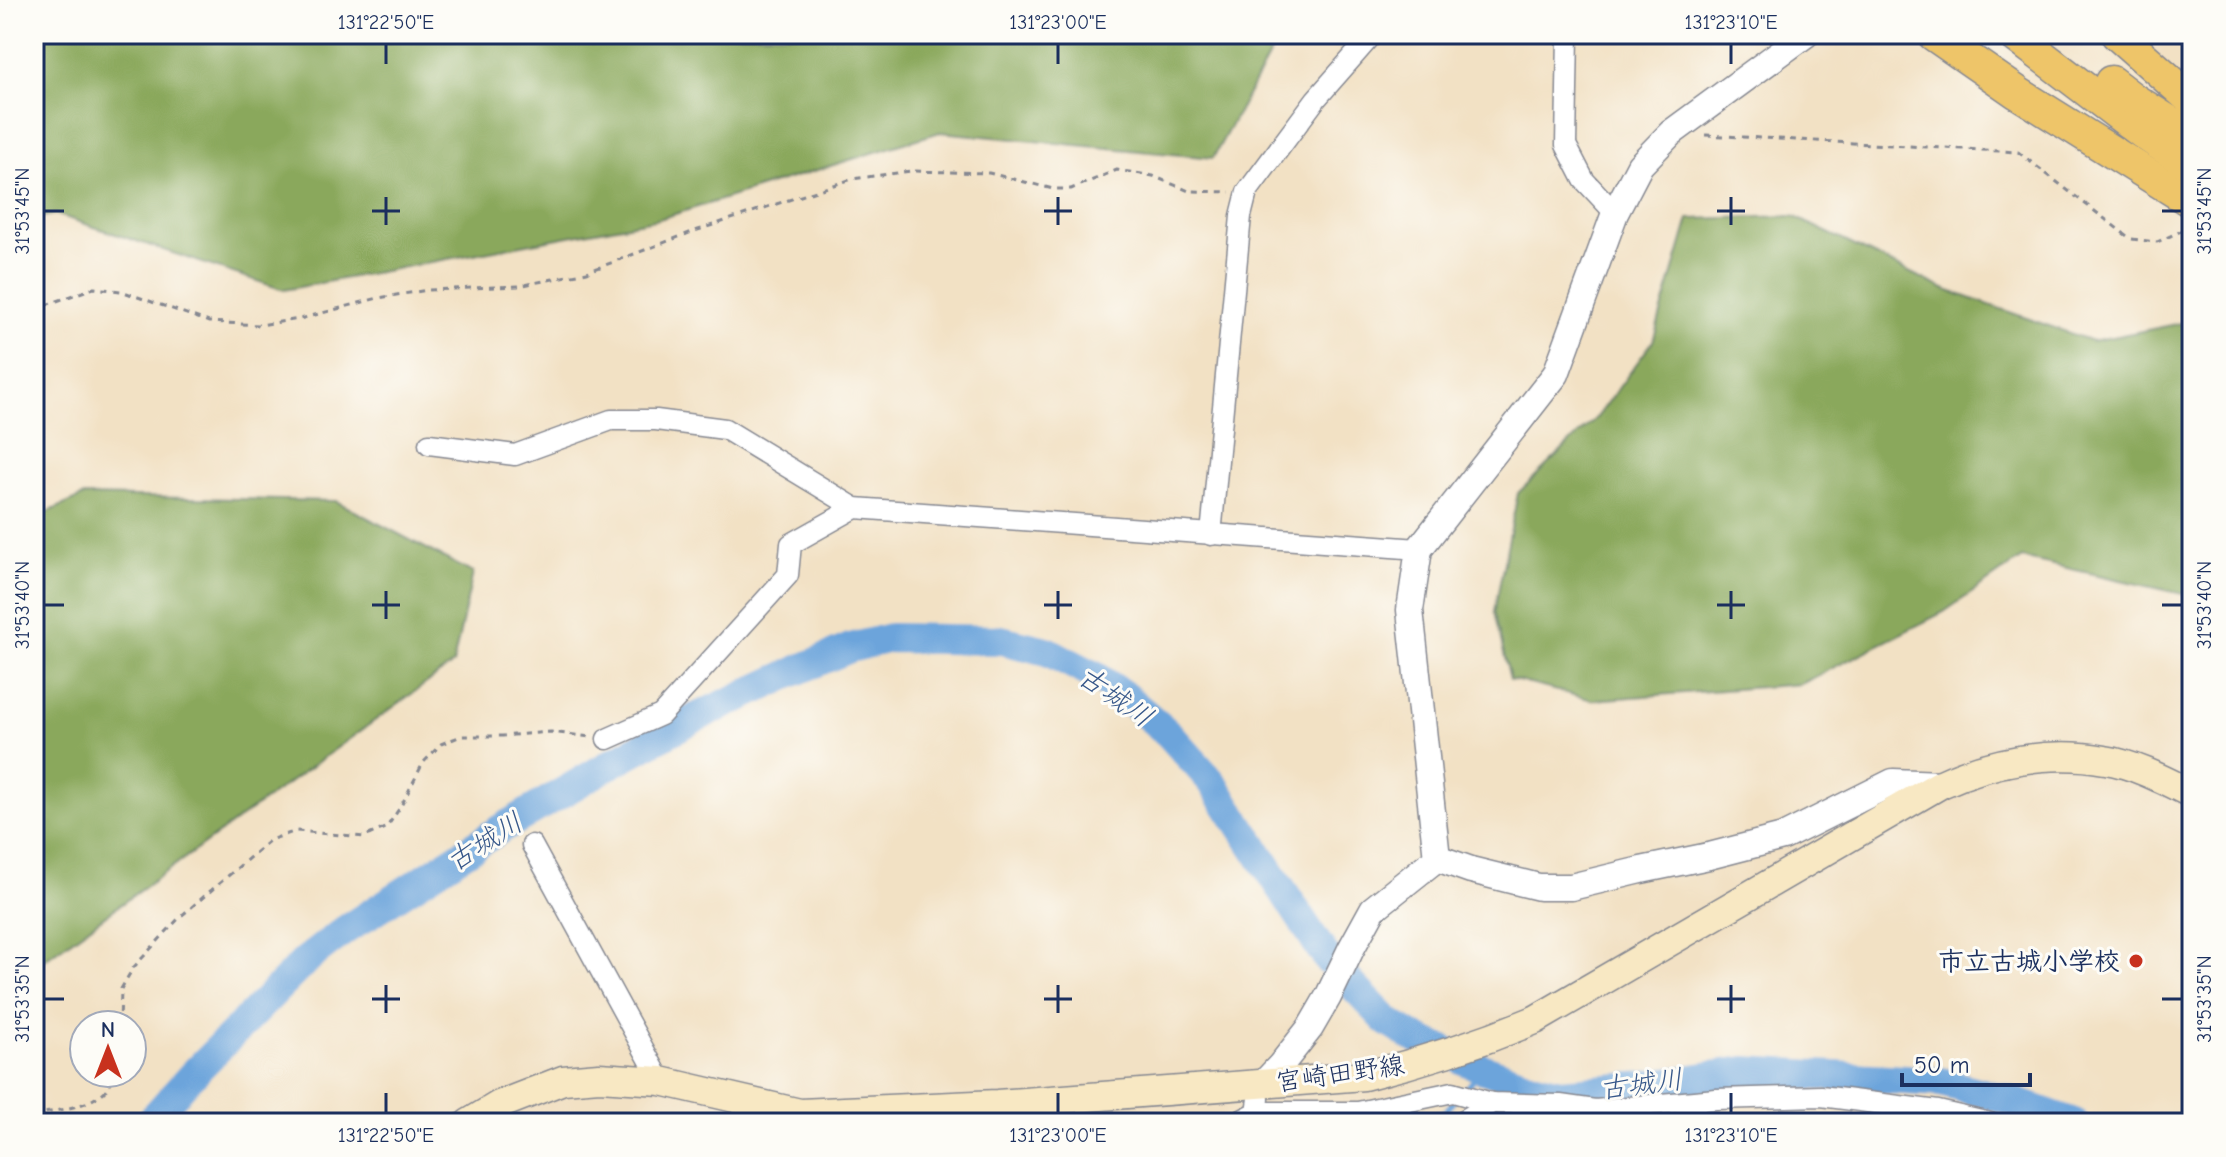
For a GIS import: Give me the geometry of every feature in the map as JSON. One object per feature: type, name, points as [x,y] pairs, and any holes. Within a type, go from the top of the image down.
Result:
[{"type":"main road","points":[[1933,34],[2018,93],[2192,202]]},
{"type":"main road","points":[[2013,34],[2143,133],[2192,166]]},
{"type":"main road","points":[[2048,34],[2133,99],[2192,136]]},
{"type":"main road","points":[[2117,34],[2192,100]]},
{"type":"main road","name":"宮崎田野線","points":[[469,1123],[499,1105],[563,1080],[599,1077],[661,1081],[800,1113],[997,1104],[1364,1076],[1424,1062],[1535,1020],[1961,774],[2000,764],[2065,755],[2108,760],[2162,779],[2192,794]]},
{"type":"street","points":[[1211,535],[1241,216],[1247,192],[1316,99],[1373,34]]},
{"type":"street","points":[[1568,34],[1566,145],[1584,180],[1615,213]]},
{"type":"street","points":[[1437,858],[1410,610],[1419,549],[1556,374],[1615,213],[1640,165],[1671,133],[1806,34]]},
{"type":"street","points":[[429,444],[515,455],[611,420],[656,420],[725,429],[855,508],[1419,549]]},
{"type":"street","points":[[607,739],[661,715],[788,575],[791,544],[855,508]]},
{"type":"street","points":[[1437,858],[1539,887],[1571,887],[1783,837],[1893,782],[1941,784]]},
{"type":"street","points":[[532,845],[661,1081]]},
{"type":"street","points":[[1257,1112],[1263,1084],[1310,1028],[1373,909],[1437,858]]},
{"type":"street","points":[[1236,1123],[1257,1112],[1358,1112],[1453,1092],[1492,1103],[1560,1105],[1595,1110],[1716,1099],[1821,1096],[1938,1111],[1990,1123]]},
{"type":"street","points":[[1459,1123],[1492,1103]]},
{"type":"path","points":[[1671,133],[2018,152],[2131,239],[2157,242],[2192,226]]},
{"type":"path","points":[[34,309],[94,288],[121,291],[209,322],[259,325],[300,319],[378,298],[428,290],[519,286],[587,272],[692,232],[852,179],[911,171],[989,173],[1053,189],[1071,189],[1117,170],[1153,176],[1189,191],[1247,192]]},
{"type":"path","points":[[120,1009],[121,989],[133,968],[180,917],[270,840],[296,831],[364,837],[387,827],[423,763],[441,744],[461,736],[551,732],[607,739]]},
{"type":"path","points":[[34,1115],[76,1106],[96,1098],[107,1089]]},
{"type":"green space","points":[[34,34],[1281,34],[1213,158],[940,132],[659,219],[284,290],[55,214],[34,219]]},
{"type":"green space","points":[[1793,216],[1944,289],[2092,341],[2192,321],[2192,596],[2022,558],[1944,612],[1801,684],[1593,700],[1510,679],[1494,612],[1518,493],[1598,416],[1653,341],[1689,219]]},
{"type":"green space","points":[[84,496],[336,501],[473,573],[453,664],[34,967],[34,518]]},
{"type":"waterway","name":"古城川","points":[[149,1123],[305,961],[345,930],[499,830],[691,720],[850,648],[890,638],[1001,640],[1047,651],[1122,694],[1169,734],[1212,782],[1328,960],[1387,1021],[1411,1036],[1484,1069],[1560,1093],[1646,1086],[1745,1071],[1941,1082],[2012,1101],[2074,1123]]},
{"type":"waterway","points":[[1465,1089],[1484,1069]]},
{"type":"waterway","points":[[1375,1123],[1443,1113],[1456,1099]]},
{"type":"place","name":"市立古城小学校","points":[[2136,961]]}]
